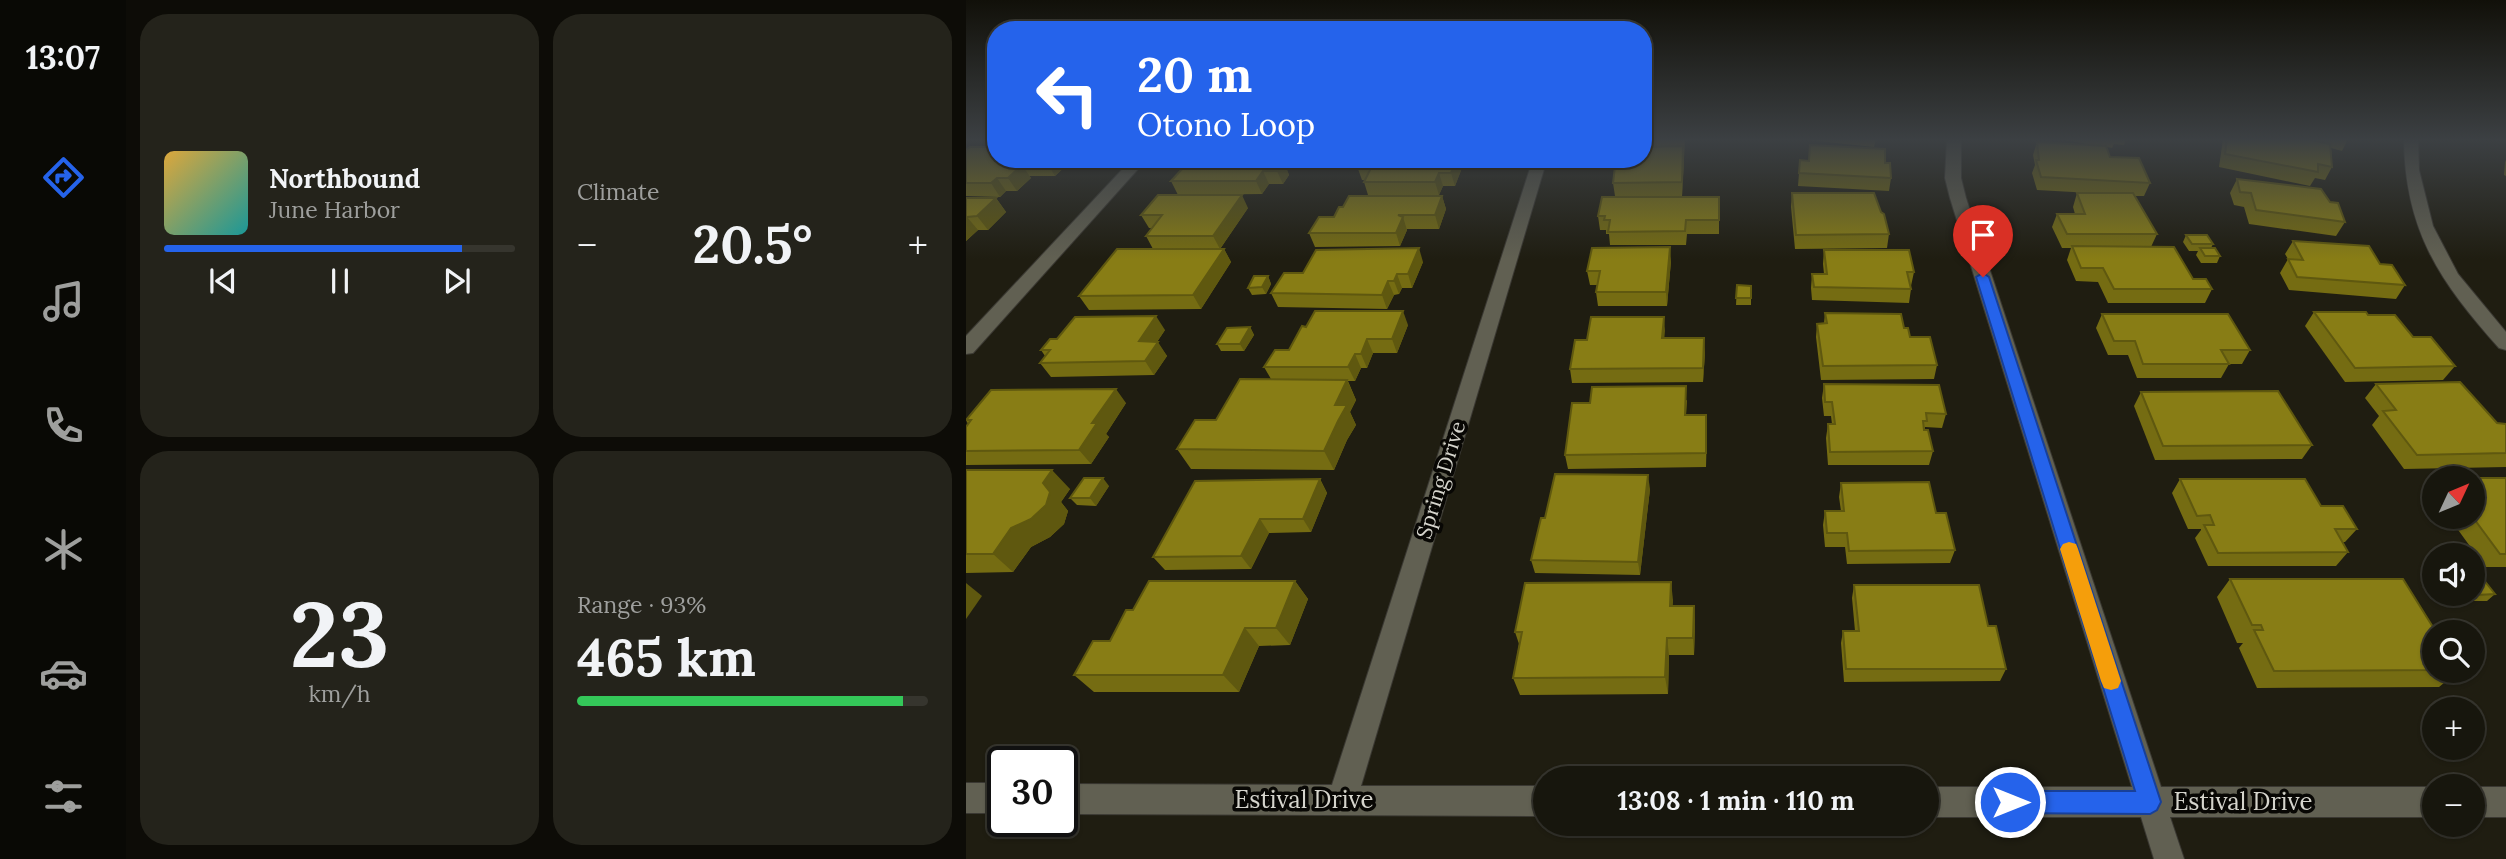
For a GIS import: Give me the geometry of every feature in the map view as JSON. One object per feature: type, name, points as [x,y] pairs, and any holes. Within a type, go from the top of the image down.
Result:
[{"type":"street","points":[[966,348],[1122,179]]},
{"type":"street","name":"Spring Drive","points":[[1342,800],[1534,179]]},
{"type":"street","points":[[1953,179],[2169,859]]},
{"type":"street","points":[[2411,179],[2426,235],[2441,262],[2506,344]]},
{"type":"street","points":[[966,798],[987,798]]},
{"type":"street","name":"Estival Drive","points":[[1078,799],[1533,801]]},
{"type":"street","name":"Estival Drive","points":[[1939,802],[2422,802]]},
{"type":"street","points":[[2485,802],[2506,802]]},
{"type":"building","points":[[966,179],[996,179],[991,183],[966,183]]},
{"type":"building","points":[[1173,179],[1257,179],[1256,181],[1171,181]]},
{"type":"building","points":[[1365,179],[1436,179],[1435,182],[1364,182]]},
{"type":"building","points":[[1613,179],[1682,179],[1682,182],[1613,183]]},
{"type":"building","points":[[2079,179],[2148,179],[2150,183]]},
{"type":"building","points":[[2237,179],[2321,189],[2330,202],[2338,203],[2345,222],[2256,210],[2251,193],[2240,192]]},
{"type":"building","points":[[1792,193],[1874,193],[1884,214],[1889,234],[1796,235]]},
{"type":"building","points":[[2077,193],[2133,193],[2157,234],[2067,234],[2057,214],[2085,214]]},
{"type":"building","points":[[1158,195],[1242,195],[1213,236],[1146,236],[1162,215],[1141,215]]},
{"type":"building","points":[[1349,196],[1442,196],[1435,215],[1398,215],[1403,217],[1396,233],[1309,233],[1319,217],[1334,217]]},
{"type":"building","points":[[1602,197],[1719,197],[1719,220],[1686,220],[1685,231],[1608,232],[1610,220],[1604,220],[1605,216],[1598,216]]},
{"type":"building","points":[[966,198],[996,198],[977,216],[966,218]]},
{"type":"building","points":[[2186,235],[2207,235],[2213,244],[2192,244]]},
{"type":"building","points":[[2293,241],[2369,246],[2380,264],[2392,265],[2405,285],[2297,277],[2288,259],[2303,260]]},
{"type":"building","points":[[2072,246],[2174,247],[2193,279],[2206,279],[2212,289],[2114,289],[2103,268],[2081,268]]},
{"type":"building","points":[[1670,247],[1666,292],[1596,292],[1600,271],[1587,271],[1592,248]]},
{"type":"building","points":[[1419,248],[1408,274],[1397,274],[1394,281],[1388,281],[1382,295],[1271,293],[1284,273],[1303,273],[1316,250]]},
{"type":"building","points":[[2200,248],[2215,248],[2220,256],[2205,256]]},
{"type":"building","points":[[1117,249],[1224,249],[1193,295],[1079,296]]},
{"type":"building","points":[[1824,250],[1909,250],[1914,272],[1907,272],[1911,289],[1814,287],[1812,274],[1827,274]]},
{"type":"building","points":[[1254,276],[1268,276],[1262,287],[1248,288]]},
{"type":"building","points":[[1737,285],[1751,286],[1751,298],[1736,298]]},
{"type":"building","points":[[1315,311],[1403,311],[1392,339],[1367,339],[1361,354],[1355,354],[1348,367],[1264,367],[1275,350],[1289,350],[1302,326],[1306,327]]},
{"type":"building","points":[[2314,312],[2395,315],[2413,337],[2431,337],[2455,366],[2355,368]]},
{"type":"building","points":[[1825,313],[1901,314],[1904,328],[1908,328],[1910,337],[1930,337],[1937,365],[1823,366],[1817,324],[1827,323]]},
{"type":"building","points":[[2102,314],[2228,314],[2250,350],[2221,350],[2229,364],[2143,364],[2135,341],[2114,341]]},
{"type":"building","points":[[1156,316],[1139,341],[1158,342],[1145,361],[1040,363],[1050,350],[1041,350],[1050,339],[1057,339],[1075,317]]},
{"type":"building","points":[[1591,317],[1664,317],[1662,338],[1704,338],[1703,368],[1570,369],[1575,340],[1587,340]]},
{"type":"building","points":[[1250,327],[1240,344],[1217,344],[1227,328]]},
{"type":"building","points":[[1240,379],[1347,380],[1335,405],[1347,405],[1324,451],[1177,449],[1195,420],[1216,420]]},
{"type":"building","points":[[2460,382],[2497,423],[2506,424],[2506,453],[2417,455],[2383,411],[2396,410],[2376,384]]},
{"type":"building","points":[[1824,384],[1939,385],[1946,414],[1926,413],[1927,421],[1923,421],[1933,451],[1830,452],[1828,424],[1835,424],[1832,402],[1825,402]]},
{"type":"building","points":[[1686,386],[1685,415],[1706,415],[1706,453],[1565,455],[1572,403],[1590,403],[1592,387]]},
{"type":"building","points":[[1116,389],[1092,423],[1097,423],[1079,450],[966,451],[966,427],[971,420],[966,420],[991,390]]},
{"type":"building","points":[[2278,391],[2312,445],[2163,446],[2141,392]]},
{"type":"building","points":[[966,470],[1052,470],[1043,483],[1050,492],[1046,505],[1031,519],[1011,528],[993,554],[966,554]]},
{"type":"building","points":[[1555,474],[1648,475],[1638,562],[1531,560],[1541,518],[1545,518]]},
{"type":"building","points":[[1084,478],[1103,478],[1090,498],[1070,498]]},
{"type":"building","points":[[2485,478],[2506,478],[2506,554],[2500,554],[2482,529],[2485,529]]},
{"type":"building","points":[[1320,479],[1303,519],[1260,519],[1241,556],[1153,557],[1195,481]]},
{"type":"building","points":[[2180,479],[2305,479],[2321,506],[2343,506],[2357,529],[2335,529],[2348,552],[2218,553],[2204,525],[2214,525],[2210,515],[2197,516]]},
{"type":"building","points":[[1929,482],[1936,513],[1946,513],[1955,550],[1849,551],[1847,533],[1827,533],[1825,511],[1844,511],[1841,483]]},
{"type":"building","points":[[2230,579],[2403,579],[2429,620],[2422,620],[2422,670],[2274,671],[2254,630],[2263,630],[2261,625],[2252,625]]},
{"type":"building","points":[[1149,581],[1295,581],[1276,628],[1245,628],[1223,675],[1074,675],[1093,641],[1110,641],[1126,610],[1133,610]]},
{"type":"building","points":[[1671,582],[1670,606],[1694,606],[1693,638],[1667,638],[1665,677],[1513,678],[1522,632],[1515,632],[1525,583]]},
{"type":"building","points":[[2485,582],[2495,594],[2485,595]]},
{"type":"building","points":[[1854,585],[1979,585],[1988,626],[1996,626],[2006,669],[1846,669],[1843,631],[1859,631]]},
{"type":"slow traffic","points":[[2069,549],[2111,681]]},
{"type":"route","points":[[1983,277],[2150,802],[2010,802]]}]
